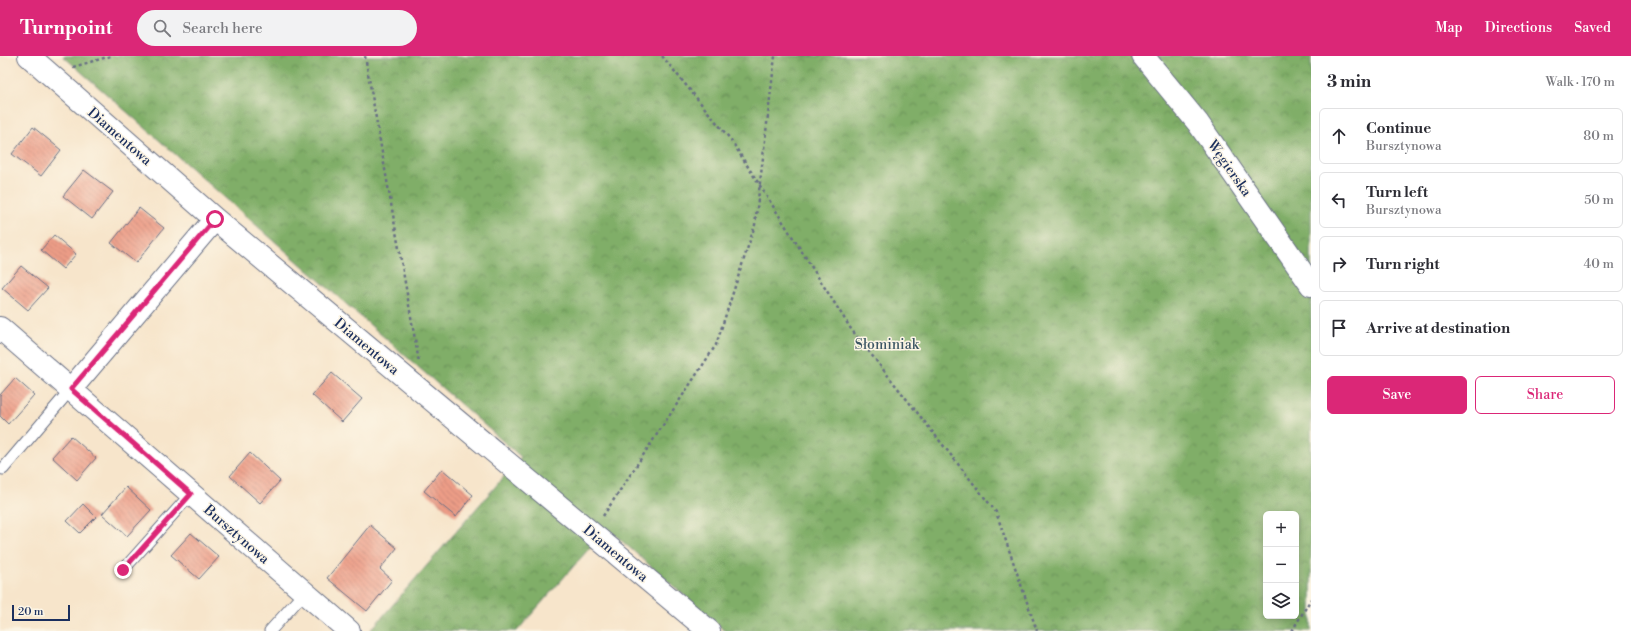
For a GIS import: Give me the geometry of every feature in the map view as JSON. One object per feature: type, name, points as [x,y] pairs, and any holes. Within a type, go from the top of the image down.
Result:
[{"type":"street","name":"Diamentowa","points":[[29,56],[215,219],[709,631]]},
{"type":"street","name":"Węgierska","points":[[1143,56],[1198,123],[1311,285]]},
{"type":"street","points":[[71,389],[215,219]]},
{"type":"street","name":"Bursztynowa","points":[[0,328],[349,631]]},
{"type":"lane","points":[[3,468],[71,389]]},
{"type":"lane","points":[[123,570],[191,494]]},
{"type":"lane","points":[[270,631],[305,592]]},
{"type":"path","points":[[49,74],[111,56]]},
{"type":"path","points":[[365,56],[419,363]]},
{"type":"path","points":[[662,56],[731,140],[851,329],[996,512],[1037,631]]},
{"type":"path","points":[[592,533],[716,345],[755,225],[775,56]]},
{"type":"path","points":[[1292,631],[1311,598]]},
{"type":"green space","name":"Słominiak","points":[[63,56],[1311,56],[1311,631],[725,631],[607,528],[517,631],[370,631],[521,457]]},
{"type":"building","points":[[33,127],[61,150],[41,176],[12,154]]},
{"type":"building","points":[[84,170],[113,192],[92,219],[63,196]]},
{"type":"building","points":[[139,208],[164,228],[136,263],[111,243]]},
{"type":"building","points":[[54,235],[76,254],[63,269],[41,250]]},
{"type":"building","points":[[21,266],[48,288],[28,310],[2,288]]},
{"type":"building","points":[[332,373],[362,399],[342,422],[312,395]]},
{"type":"building","points":[[15,378],[34,395],[8,424],[0,416],[0,395]]},
{"type":"building","points":[[71,436],[96,458],[77,480],[52,457]]},
{"type":"building","points":[[250,453],[280,481],[260,503],[230,476]]},
{"type":"building","points":[[442,469],[473,495],[456,517],[424,491]]},
{"type":"building","points":[[126,487],[151,510],[127,536],[102,514]]},
{"type":"building","points":[[83,504],[96,517],[80,533],[67,521]]},
{"type":"building","points":[[370,525],[397,548],[380,569],[392,580],[367,611],[327,578]]},
{"type":"building","points":[[191,533],[219,557],[199,579],[171,555]]},
{"type":"route","points":[[123,570],[191,494],[71,389],[215,219]]}]
